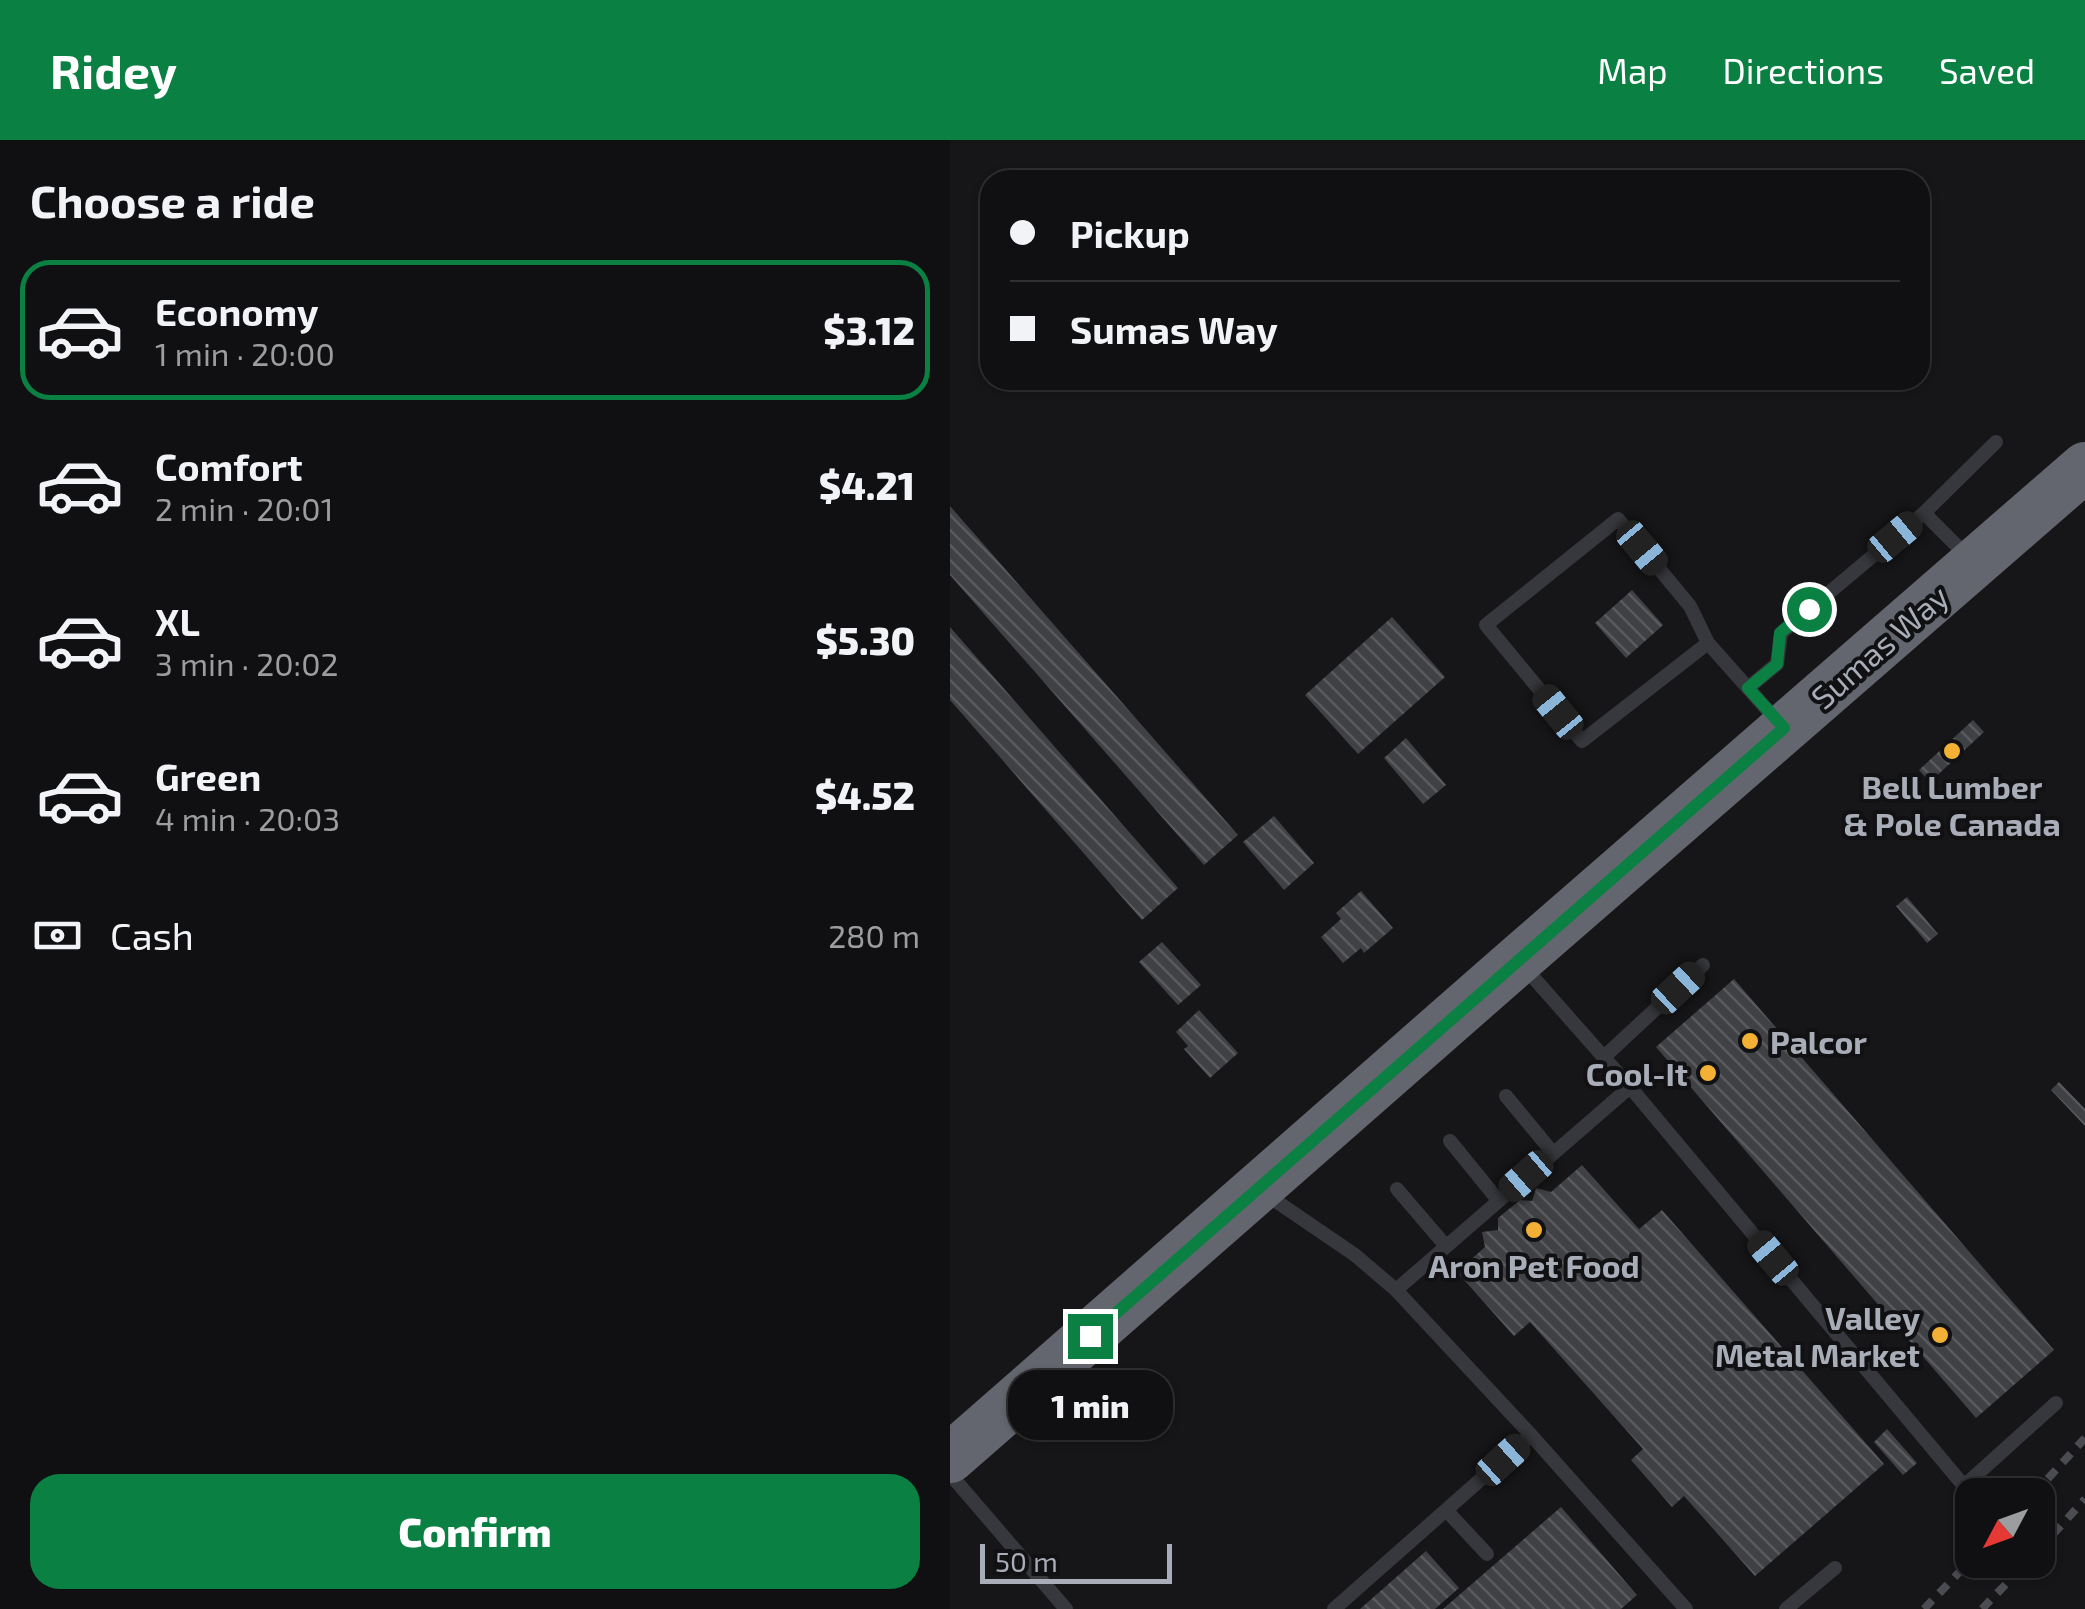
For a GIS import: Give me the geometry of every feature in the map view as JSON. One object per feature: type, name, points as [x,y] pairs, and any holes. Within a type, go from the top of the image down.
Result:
[{"type":"highway","name":"Sumas Way","points":[[950,1458],[2085,467]]},
{"type":"lane","points":[[1748,688],[1777,664],[1780,633],[1924,513],[1996,442]]},
{"type":"lane","points":[[1924,513],[1974,563]]},
{"type":"lane","points":[[1708,643],[1582,741],[1486,625],[1618,519],[1690,606],[1708,643],[1784,728]]},
{"type":"lane","points":[[1518,960],[1630,1086],[1964,1486],[2056,1402]]},
{"type":"lane","points":[[1604,1057],[1703,964]]},
{"type":"lane","points":[[1396,1290],[1630,1086]]},
{"type":"lane","points":[[1506,1096],[1553,1153]]},
{"type":"lane","points":[[1450,1141],[1498,1200]]},
{"type":"lane","points":[[1257,1189],[1356,1255],[1396,1290],[1686,1609]]},
{"type":"lane","points":[[1397,1189],[1446,1245]]},
{"type":"lane","points":[[1334,1609],[1531,1436]]},
{"type":"lane","points":[[950,1474],[1066,1609]]},
{"type":"lane","points":[[1446,1510],[1487,1554]]},
{"type":"lane","points":[[1786,1609],[1836,1568]]},
{"type":"building","points":[[950,506],[1238,835],[1204,865],[950,575]]},
{"type":"building","points":[[1632,590],[1663,625],[1626,658],[1595,623]]},
{"type":"building","points":[[1392,617],[1445,677],[1358,754],[1305,695]]},
{"type":"building","points":[[950,627],[1178,888],[1142,920],[950,700]]},
{"type":"building","name":"Bell Lumber & Pole Canada","points":[[1973,720],[1984,732],[1930,782],[1919,770]]},
{"type":"building","points":[[1406,738],[1446,785],[1423,804],[1384,758]]},
{"type":"building","points":[[1274,816],[1314,863],[1284,890],[1243,842]]},
{"type":"building","points":[[1361,891],[1393,928],[1364,953],[1361,948],[1343,963],[1321,937],[1341,919],[1336,913]]},
{"type":"building","points":[[1907,897],[1938,934],[1927,943],[1896,906]]},
{"type":"building","points":[[1162,942],[1201,985],[1178,1005],[1139,962]]},
{"type":"building","points":[[1734,979],[2054,1350],[1976,1418],[1656,1047]]},
{"type":"building","points":[[1199,1010],[1238,1053],[1210,1078],[1184,1049],[1188,1046],[1176,1032]]},
{"type":"building","points":[[2059,1082],[2085,1109],[2085,1126],[2051,1090]]},
{"type":"building","points":[[1582,1165],[1639,1229],[1662,1210],[1884,1464],[1755,1576],[1684,1496],[1672,1507],[1631,1460],[1643,1449],[1530,1322],[1514,1336],[1457,1272],[1485,1247],[1482,1232],[1498,1230],[1498,1218],[1520,1200],[1532,1201],[1536,1188],[1551,1192]]},
{"type":"building","points":[[1887,1429],[1917,1463],[1903,1475],[1874,1442]]},
{"type":"building","points":[[1561,1507],[1637,1595],[1621,1609],[1443,1609]]},
{"type":"building","points":[[1426,1551],[1459,1588],[1435,1609],[1360,1609]]},
{"type":"railway","points":[[2049,1478],[2085,1438]]},
{"type":"railway","points":[[2055,1532],[2085,1499]]},
{"type":"railway","points":[[1924,1609],[1955,1577]]},
{"type":"railway","points":[[1982,1609],[2012,1578]]},
{"type":"place","name":"Bell Lumber & Pole Canada","points":[[1952,751]]},
{"type":"place","name":"Palcor","points":[[1750,1041]]},
{"type":"place","name":"Cool-It","points":[[1708,1073]]},
{"type":"place","name":"Aron Pet Food","points":[[1534,1230]]},
{"type":"place","name":"Valley Metal Market","points":[[1940,1335]]},
{"type":"route","points":[[1090,1336],[1784,728],[1748,688],[1777,664],[1780,633],[1809,609]]}]
